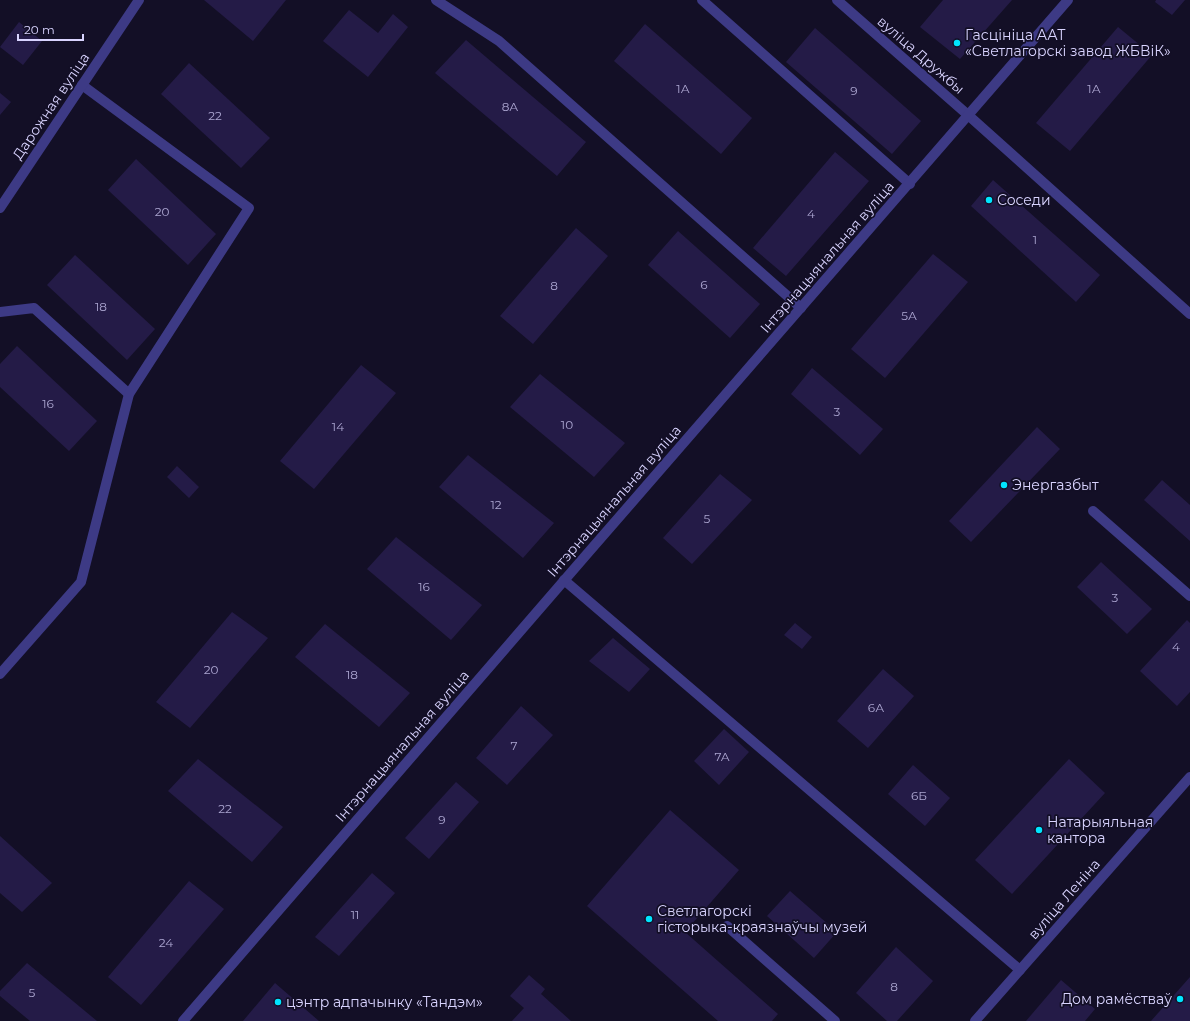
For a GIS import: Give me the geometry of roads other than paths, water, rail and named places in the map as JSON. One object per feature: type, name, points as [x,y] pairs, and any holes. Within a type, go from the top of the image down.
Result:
[{"type":"street","name":"Дарожная вуліца","points":[[0,208],[139,0]]},
{"type":"street","points":[[436,0],[499,40],[801,308]]},
{"type":"street","points":[[702,0],[910,184]]},
{"type":"street","name":"вуліца Дружбы","points":[[837,0],[1190,314]]},
{"type":"street","name":"Інтэрнацыянальная вуліца","points":[[183,1021],[1068,0]]},
{"type":"street","points":[[0,674],[81,582],[129,394],[249,208],[82,85]]},
{"type":"street","points":[[0,312],[34,308],[129,394]]},
{"type":"street","points":[[1093,511],[1190,596]]},
{"type":"street","points":[[564,580],[1020,970]]},
{"type":"street","name":"вуліца Леніна","points":[[975,1021],[1190,777]]},
{"type":"street","points":[[727,926],[834,1021]]},
{"type":"place","name":"Гасцініца ААТ «Светлагорскі завод ЖБВіК»","points":[[957,43]]},
{"type":"place","name":"Соседи","points":[[989,200]]},
{"type":"place","name":"Энергазбыт","points":[[1004,485]]},
{"type":"place","name":"Натарыяльная кантора","points":[[1039,830]]},
{"type":"place","name":"Светлагорскі гісторыка-краязнаўчы музей","points":[[649,919]]},
{"type":"place","name":"Дом рамёстваў","points":[[1180,999]]},
{"type":"place","name":"цэнтр адпачынку «Тандэм»","points":[[278,1002]]}]
